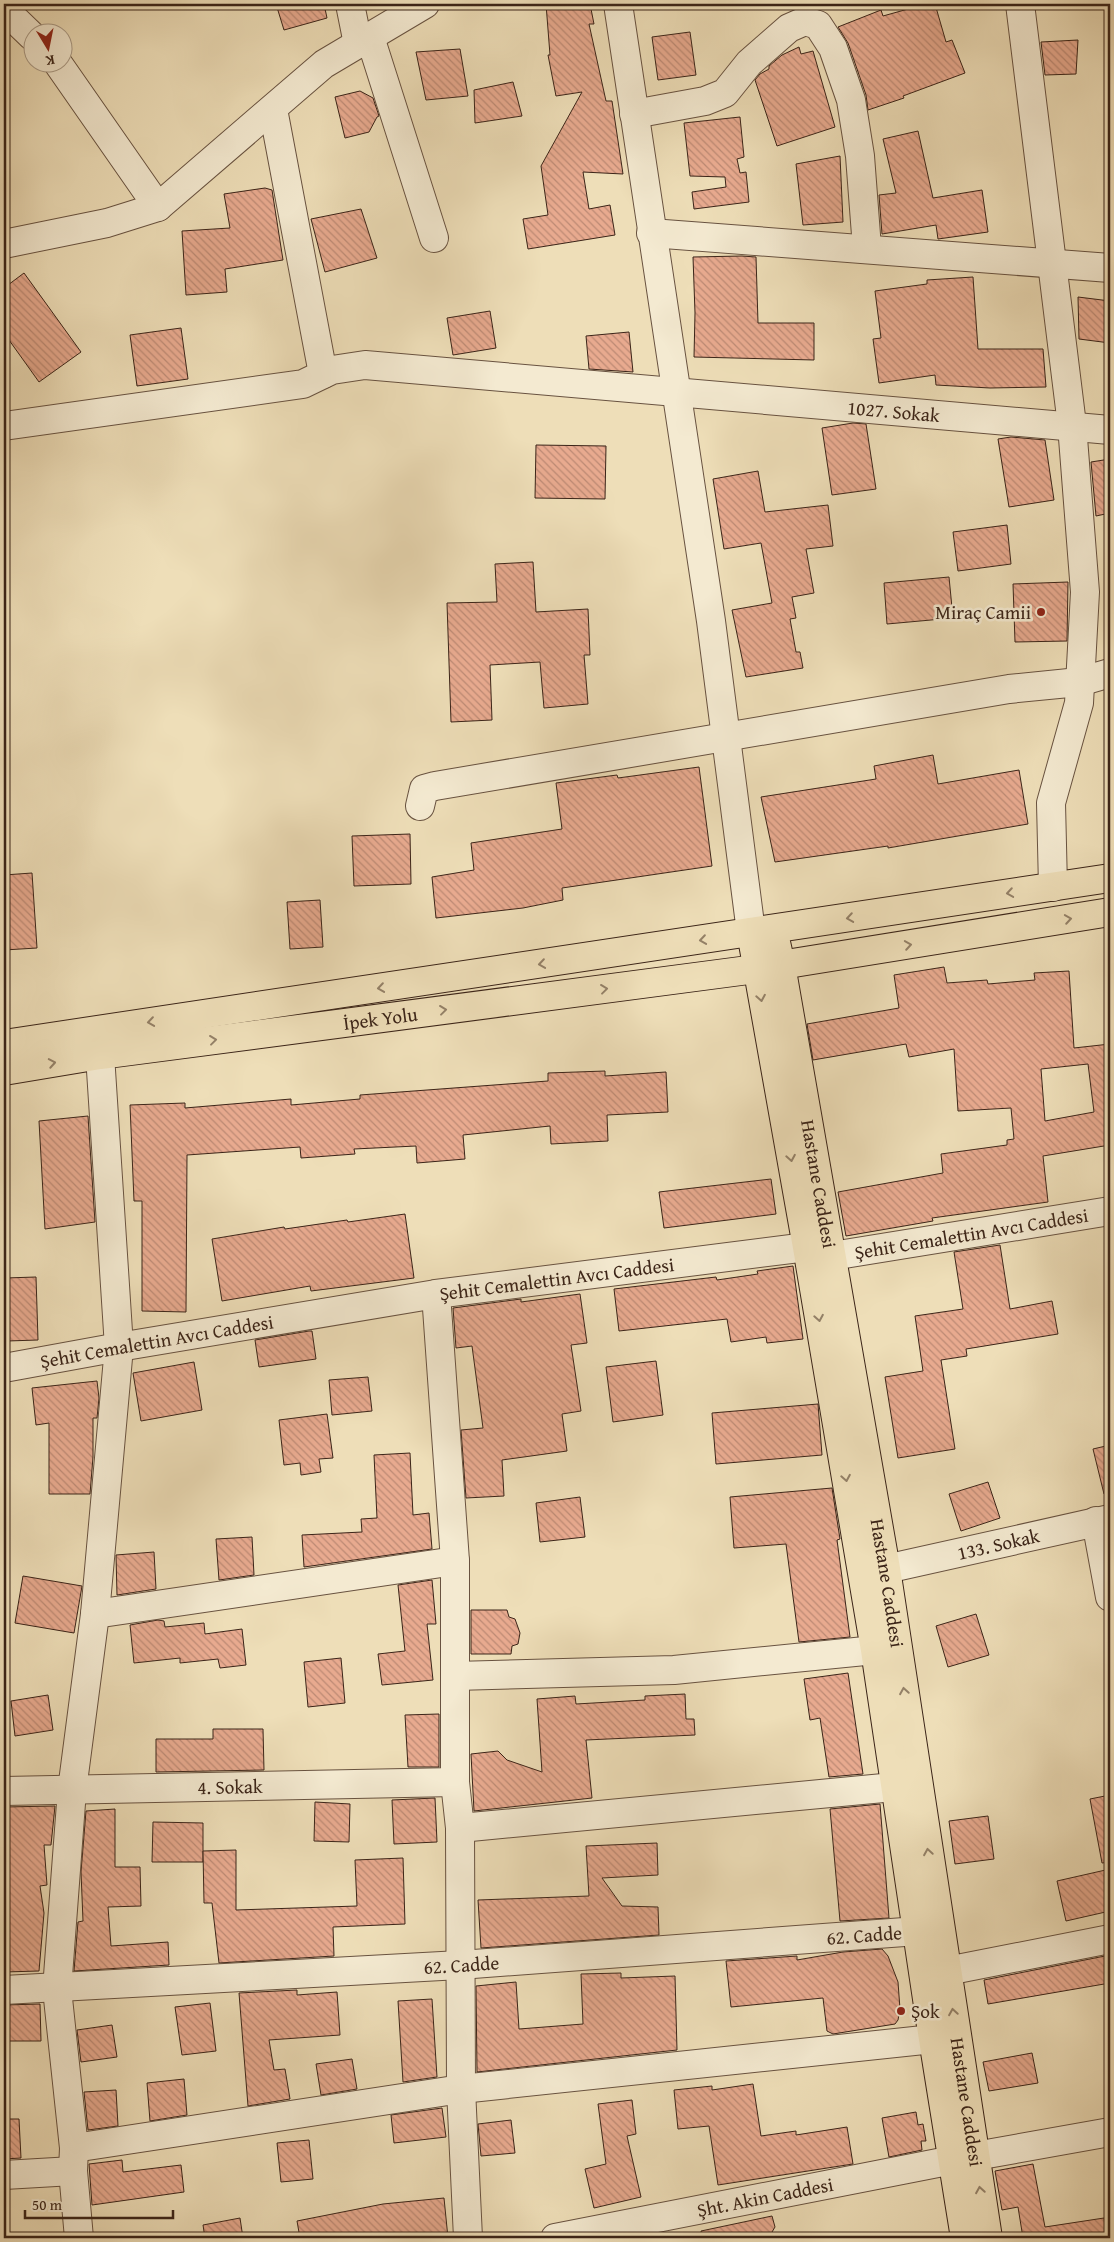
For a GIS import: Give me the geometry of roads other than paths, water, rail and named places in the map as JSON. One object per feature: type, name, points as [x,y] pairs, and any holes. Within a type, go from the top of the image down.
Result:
[{"type":"main road","points":[[4,1044],[1110,878]]},
{"type":"main road","name":"İpek Yolu","points":[[4,1071],[100,1055],[769,967],[1110,912]]},
{"type":"main road","name":"Hastane Caddesi","points":[[762,931],[832,1256],[886,1569],[947,1971],[964,2158],[965,2238]]},
{"type":"main road","name":"Hastane Caddesi","points":[[769,967],[807,1247],[875,1650],[933,2039],[964,2158],[988,2238]]},
{"type":"street","points":[[350,4],[434,238]]},
{"type":"street","points":[[4,244],[107,223],[158,207],[324,64],[425,4]]},
{"type":"street","points":[[618,4],[726,736],[762,931]]},
{"type":"street","points":[[1020,4],[1072,425],[1085,592],[1079,682],[1080,703],[1051,803],[1053,887]]},
{"type":"street","points":[[4,9],[22,26]]},
{"type":"street","points":[[634,114],[705,100],[725,93],[749,63],[789,28],[805,21],[818,26],[833,48],[851,100],[860,156],[867,248]]},
{"type":"street","points":[[64,72],[158,207]]},
{"type":"street","points":[[272,109],[323,374]]},
{"type":"street","points":[[651,233],[1110,268]]},
{"type":"street","name":"1027. Sokak","points":[[4,426],[303,384],[332,370],[365,365],[1072,425],[1110,430]]},
{"type":"street","points":[[420,806],[424,789],[435,786],[1009,689],[1079,682],[1110,673]]},
{"type":"street","points":[[79,2238],[57,1989],[72,1790],[95,1614],[119,1347],[100,1055]]},
{"type":"street","name":"Şehit Cemalettin Avcı Caddesi","points":[[4,1368],[436,1294],[807,1247],[832,1256],[1110,1211]]},
{"type":"street","points":[[436,1294],[455,1561],[456,1782],[460,1828],[461,2089],[468,2238]]},
{"type":"street","points":[[1103,1520],[1110,1597]]},
{"type":"street","name":"133. Sokak","points":[[886,1569],[1103,1520]]},
{"type":"street","points":[[95,1614],[455,1561]]},
{"type":"street","points":[[455,1676],[674,1670],[875,1650]]},
{"type":"street","name":"4. Sokak","points":[[4,1791],[456,1782]]},
{"type":"street","points":[[460,1828],[894,1787]]},
{"type":"street","name":"62. Cadde","points":[[4,1990],[57,1989],[460,1965],[918,1931]]},
{"type":"street","points":[[947,1971],[1110,1939]]},
{"type":"street","points":[[4,2176],[73,2159],[461,2089],[933,2039]]},
{"type":"street","name":"Şht. Akin Caddesi","points":[[569,2237],[964,2158],[1110,2132]]},
{"type":"place","name":"Miraç Camii","points":[[1041,612]]},
{"type":"place","name":"Şok","points":[[901,2011]]}]
